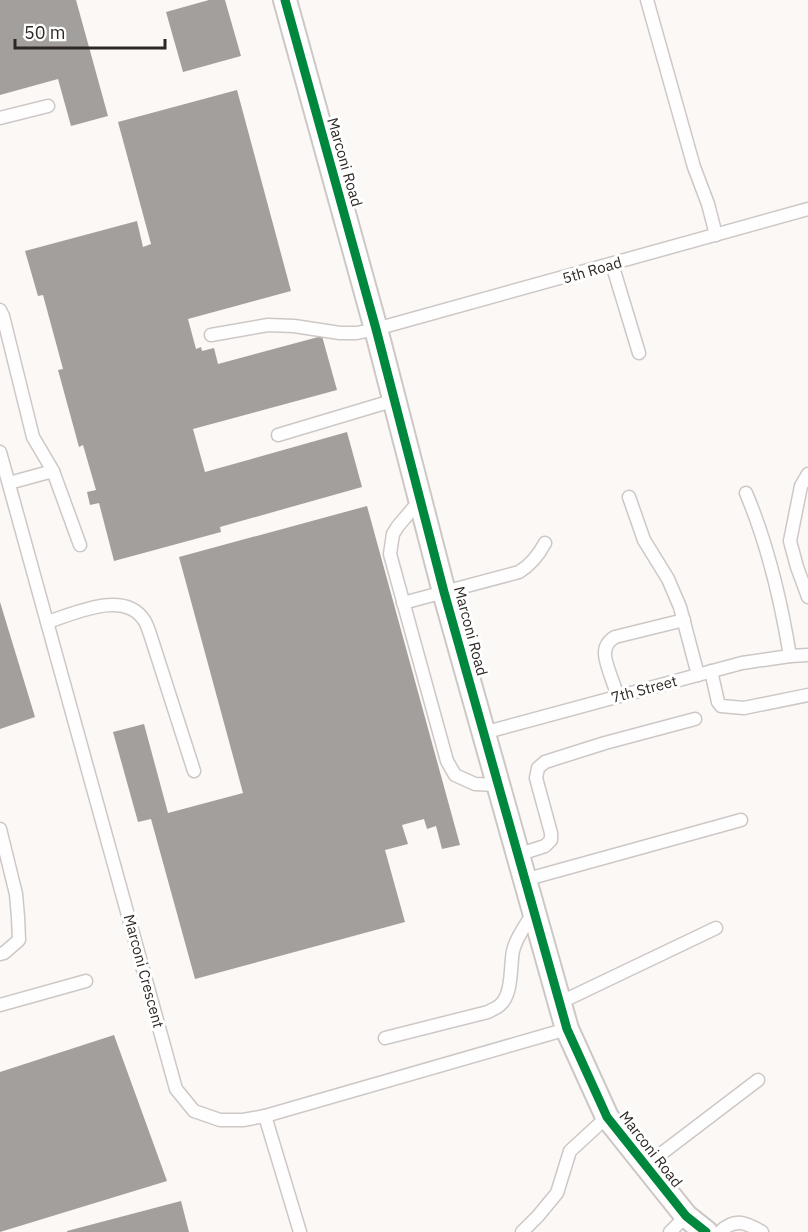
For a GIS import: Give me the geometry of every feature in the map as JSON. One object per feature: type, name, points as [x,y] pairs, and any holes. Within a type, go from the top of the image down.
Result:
[{"type":"street","name":"Marconi Road","points":[[285,0],[376,329],[444,592],[567,1029],[607,1117],[686,1216],[706,1232]]},
{"type":"lane","points":[[647,0],[694,167],[708,204],[716,235]]},
{"type":"lane","points":[[0,118],[48,106]]},
{"type":"lane","name":"5th Road","points":[[211,335],[268,325],[294,326],[340,333],[357,333],[376,329],[808,209]]},
{"type":"lane","points":[[612,264],[639,353]]},
{"type":"lane","points":[[0,310],[33,437],[53,471],[80,545]]},
{"type":"lane","points":[[278,435],[395,400]]},
{"type":"lane","name":"Marconi Crescent","points":[[0,452],[176,1089],[195,1112],[220,1120],[243,1120],[265,1116],[567,1029]]},
{"type":"lane","points":[[9,483],[53,471]]},
{"type":"lane","points":[[808,474],[801,486],[790,541],[808,597]]},
{"type":"lane","points":[[746,493],[766,548],[785,621],[790,656]]},
{"type":"lane","points":[[629,497],[644,540],[668,579],[680,607],[698,675]]},
{"type":"lane","points":[[421,499],[393,534],[390,554],[447,761],[455,775],[475,784],[498,785]]},
{"type":"lane","points":[[404,603],[519,572],[529,566],[538,556],[545,543]]},
{"type":"lane","points":[[47,622],[98,606],[115,604],[127,606],[139,614],[150,633],[194,771]]},
{"type":"lane","points":[[618,696],[604,654],[610,640],[615,636],[684,620]]},
{"type":"lane","name":"7th Street","points":[[483,733],[742,663],[808,655]]},
{"type":"lane","points":[[711,671],[721,706],[744,708],[808,694]]},
{"type":"lane","points":[[517,855],[545,846],[551,840],[536,778],[538,768],[545,762],[695,719]]},
{"type":"lane","points":[[524,880],[741,820]]},
{"type":"lane","points":[[0,829],[16,894],[19,940],[0,954]]},
{"type":"lane","points":[[385,1038],[488,1012],[501,1005],[508,991],[513,951],[518,936],[533,913]]},
{"type":"lane","points":[[559,1003],[716,928]]},
{"type":"lane","points":[[0,1005],[86,981]]},
{"type":"lane","points":[[645,1166],[758,1080]]},
{"type":"lane","points":[[265,1116],[300,1232]]},
{"type":"lane","points":[[522,1232],[557,1193],[570,1151],[607,1117]]},
{"type":"lane","points":[[670,1232],[686,1216]]},
{"type":"lane","points":[[720,1232],[725,1227],[736,1223],[747,1223],[762,1232]]},
{"type":"building","points":[[0,0],[76,0],[108,116],[71,126],[58,79],[0,95]]},
{"type":"building","points":[[209,0],[225,0],[241,56],[183,72],[166,12]]},
{"type":"building","points":[[237,90],[291,291],[188,319],[196,349],[201,347],[202,351],[214,348],[218,364],[322,336],[337,390],[193,429],[205,472],[347,432],[362,487],[220,527],[221,532],[114,561],[99,503],[90,505],[87,492],[96,490],[83,445],[79,447],[58,370],[63,369],[43,295],[38,296],[25,251],[137,221],[143,247],[151,244],[118,122]]},
{"type":"building","points":[[367,506],[460,845],[442,849],[436,826],[427,829],[424,819],[402,825],[408,844],[385,850],[405,922],[195,979],[151,819],[138,822],[113,732],[144,724],[168,813],[243,793],[179,557]]},
{"type":"building","points":[[0,602],[35,717],[0,729]]},
{"type":"building","points":[[114,1035],[167,1181],[0,1232],[0,1072]]},
{"type":"building","points":[[181,1201],[189,1232],[67,1232],[67,1231]]},
{"type":"cycle path","points":[[285,0],[376,329],[444,592],[567,1029],[607,1117],[686,1216],[706,1232]]}]
